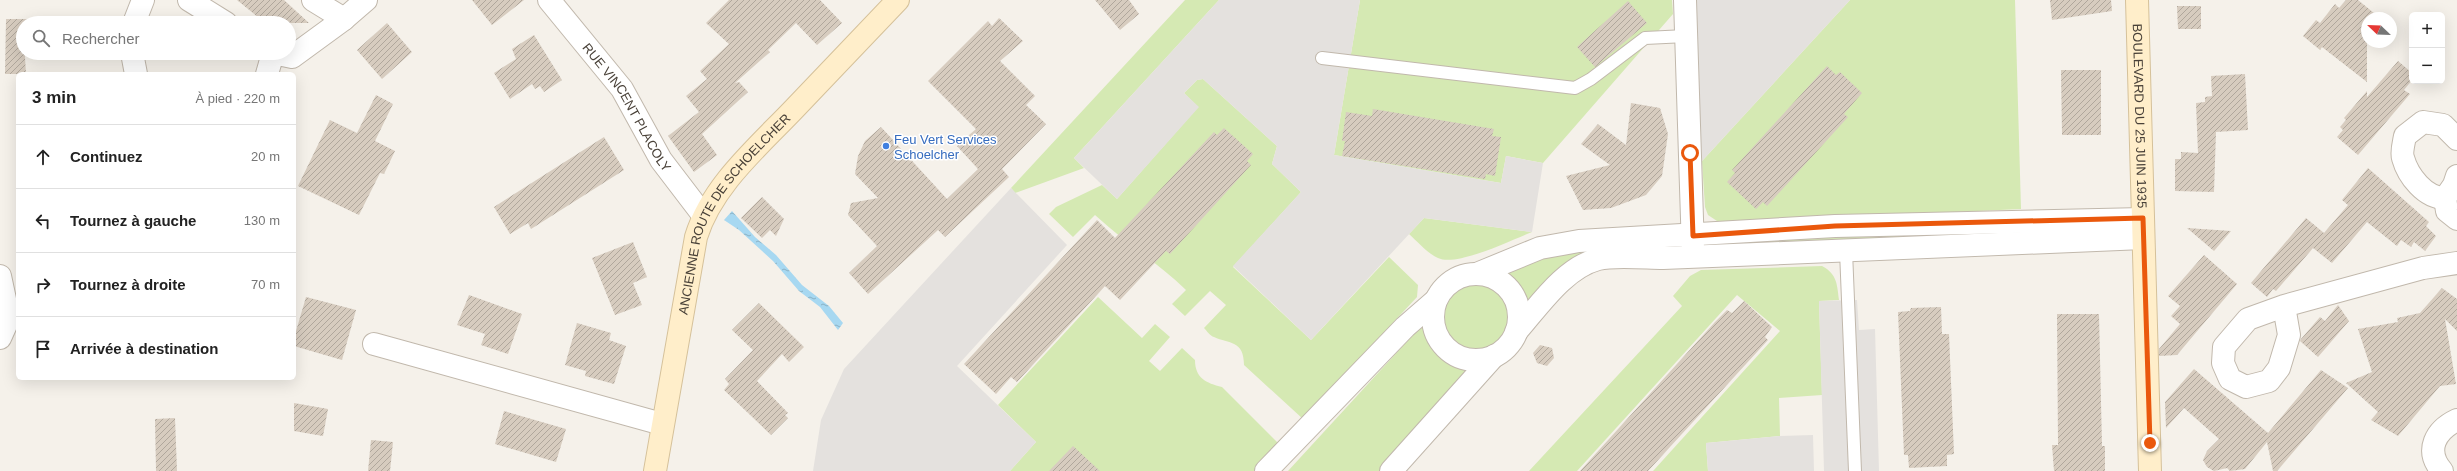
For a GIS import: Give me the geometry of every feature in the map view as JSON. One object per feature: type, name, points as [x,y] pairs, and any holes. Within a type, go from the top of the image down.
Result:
[{"type":"main road","name":"ANCIENNE ROUTE DE SCHOELCHER","points":[[655,471],[662,424],[696,237],[703,215],[716,195],[755,149],[898,0]]},
{"type":"main road","name":"BOULEVARD DU 25 JUIN 1935","points":[[2137,0],[2143,228],[2151,428],[2150,471]]},
{"type":"street","points":[[137,16],[143,0]]},
{"type":"street","points":[[189,0],[215,16]]},
{"type":"street","points":[[313,0],[344,19]]},
{"type":"street","points":[[296,53],[344,19],[366,0]]},
{"type":"street","name":"RUE VINCENT PLACOLY","points":[[549,0],[622,89],[661,160],[703,215]]},
{"type":"street","points":[[1685,0],[1693,246]]},
{"type":"street","points":[[133,60],[136,72]]},
{"type":"street","points":[[268,72],[271,60]]},
{"type":"street","points":[[2445,198],[2436,198],[2415,181],[2402,157],[2405,136],[2423,122],[2443,125],[2457,139]]},
{"type":"street","points":[[2457,176],[2454,185],[2445,198],[2447,211],[2457,219]]},
{"type":"street","points":[[1391,471],[1494,356],[1503,350],[1516,332],[1549,295],[1578,267],[1599,258],[1835,226],[2143,228]]},
{"type":"street","points":[[1494,356],[1479,360],[1465,359],[1452,353],[1441,343],[1434,330],[1432,315],[1436,300],[1441,291],[1451,281],[1463,275],[1479,273],[1540,248],[1579,241],[1846,251],[2143,228]]},
{"type":"street","points":[[2284,306],[2422,268],[2457,262]]},
{"type":"street","points":[[1479,273],[1492,276],[1504,283],[1512,293],[1518,306],[1519,319],[1516,332]]},
{"type":"street","points":[[0,276],[8,318],[0,338]]},
{"type":"street","points":[[1266,471],[1404,327],[1436,300]]},
{"type":"street","points":[[374,344],[662,424]]},
{"type":"street","points":[[2442,471],[2434,456],[2434,441],[2443,427],[2457,420]]},
{"type":"lane","points":[[1322,58],[1575,88],[1591,79],[1645,38],[1686,36]]},
{"type":"lane","points":[[1846,251],[1855,471]]},
{"type":"green space","points":[[1185,0],[1219,0],[1074,158],[1084,168],[1015,193],[1011,188]]},
{"type":"green space","points":[[1360,0],[1672,0],[1673,14],[1543,163],[1506,156],[1501,183],[1334,155]]},
{"type":"green space","points":[[1850,0],[2015,0],[2021,209],[1720,223],[1708,215],[1705,207],[1702,161]]},
{"type":"green space","points":[[1203,79],[1277,146],[1272,164],[1301,192],[1233,267],[1311,340],[1389,257],[1418,285],[1417,297],[1303,419],[1244,365],[1241,351],[1235,344],[1210,335],[1204,328],[1226,305],[1210,291],[1185,316],[1172,304],[1186,290],[1164,270],[1095,215],[1073,237],[1049,214],[1056,207],[1102,185],[1117,199],[1198,107],[1184,93],[1197,80]]},
{"type":"green space","points":[[1424,218],[1532,232],[1471,256],[1447,260],[1438,258],[1430,253],[1409,234]]},
{"type":"green space","points":[[1997,231],[1999,234],[1704,246],[1707,242]]},
{"type":"green space","points":[[1607,246],[1527,311],[1517,286],[1498,272],[1536,256]]},
{"type":"green space","points":[[1822,266],[1831,272],[1837,284],[1839,300],[1819,301],[1822,395],[1779,398],[1780,436],[1706,443],[1708,471],[1653,471],[1780,331],[1737,295],[1577,471],[1529,471],[1682,306],[1673,296],[1690,276],[1701,270]]},
{"type":"green space","points":[[1475,285],[1488,288],[1499,295],[1506,306],[1509,319],[1506,332],[1499,343],[1488,350],[1475,353],[1462,350],[1451,343],[1444,332],[1441,319],[1444,306],[1451,295],[1462,288]]},
{"type":"green space","points":[[1098,297],[1142,338],[1155,324],[1170,337],[1149,361],[1160,371],[1182,348],[1195,360],[1197,371],[1202,379],[1211,384],[1222,387],[1279,444],[1255,471],[1010,471],[1036,442],[998,405]]},
{"type":"green space","points":[[1424,323],[1433,342],[1443,354],[1456,362],[1476,368],[1381,471],[1288,471]]},
{"type":"shaded area","points":[[1219,0],[1360,0],[1334,155],[1501,183],[1506,156],[1543,163],[1532,232],[1424,218],[1311,340],[1233,266],[1301,192],[1272,164],[1277,146],[1203,79],[1197,80],[1184,93],[1199,107],[1117,199],[1074,158]]},
{"type":"shaded area","points":[[1695,0],[1850,0],[1702,161],[1699,112]]},
{"type":"shaded area","points":[[1011,188],[1067,245],[957,366],[1036,442],[1010,471],[813,471],[821,420],[844,369]]},
{"type":"shaded area","points":[[1857,300],[1859,330],[1875,329],[1879,471],[1824,471],[1819,301]]},
{"type":"shaded area","points":[[1813,435],[1814,471],[1708,471],[1706,443],[1780,436]]},
{"type":"water","points":[[732,211],[755,237],[776,255],[802,285],[829,306],[843,323],[838,330],[820,307],[799,291],[773,261],[739,230],[724,220]]},
{"type":"building","points":[[237,0],[284,0],[309,23],[296,23],[296,16],[256,16]]},
{"type":"building","points":[[472,0],[524,0],[492,25]]},
{"type":"building","points":[[729,0],[820,0],[842,23],[817,45],[796,23],[768,50],[770,52],[735,83],[739,82],[748,92],[702,134],[717,155],[694,172],[668,136],[699,112],[686,96],[707,79],[700,71],[729,44],[706,23]]},
{"type":"building","points":[[1095,0],[1129,0],[1139,14],[1120,30]]},
{"type":"building","points":[[2050,0],[2111,0],[2112,11],[2052,20]]},
{"type":"building","points":[[2346,0],[2358,0],[2373,12],[2361,12],[2361,48],[2367,48],[2367,82],[2322,47],[2320,50],[2303,36],[2316,20],[2320,23],[2335,4],[2339,8]]},
{"type":"building","points":[[1628,1],[1647,23],[1595,67],[1577,47]]},
{"type":"building","points":[[2177,6],[2201,6],[2201,29],[2178,29]]},
{"type":"building","points":[[999,18],[1023,41],[1000,61],[1035,96],[1026,105],[1046,124],[1002,169],[1009,177],[945,237],[938,230],[868,294],[849,273],[877,246],[848,215],[851,203],[878,198],[855,174],[858,156],[865,141],[881,127],[947,199],[978,169],[957,146],[976,129],[928,81],[988,21],[992,26]]},
{"type":"building","points":[[6,19],[16,19],[16,60],[25,60],[26,72],[5,74]]},
{"type":"building","points":[[387,23],[412,52],[382,79],[357,50]]},
{"type":"building","points":[[534,35],[562,80],[544,92],[540,86],[535,89],[532,84],[510,99],[494,73],[516,59],[512,49]]},
{"type":"building","points":[[2398,61],[2409,70],[2409,84],[2404,90],[2410,94],[2358,155],[2337,137],[2343,130],[2340,127],[2346,120],[2344,118],[2367,91],[2367,97]]},
{"type":"building","points":[[1827,66],[1836,75],[1840,72],[1862,93],[1844,114],[1848,117],[1789,182],[1767,206],[1763,202],[1756,209],[1727,182],[1735,173],[1732,170]]},
{"type":"building","points":[[2061,70],[2101,70],[2101,135],[2062,135]]},
{"type":"building","points":[[2245,74],[2248,130],[2216,132],[2214,192],[2175,191],[2175,159],[2181,159],[2181,152],[2198,153],[2196,103],[2205,102],[2205,97],[2212,96],[2211,76]]},
{"type":"building","points":[[376,95],[393,104],[375,141],[395,151],[384,174],[380,173],[359,215],[298,186],[330,120],[357,133]]},
{"type":"building","points":[[1631,103],[1660,108],[1668,134],[1662,176],[1646,195],[1611,208],[1583,210],[1566,176],[1610,165],[1581,144],[1598,124],[1626,145]]},
{"type":"building","points":[[1373,109],[1494,129],[1492,136],[1501,137],[1495,176],[1486,174],[1485,179],[1342,156],[1345,141],[1342,141],[1346,112],[1372,116]]},
{"type":"building","points":[[1224,128],[1253,154],[1247,161],[1251,165],[1170,254],[1166,251],[1120,300],[1105,286],[1017,382],[1011,377],[996,394],[964,364],[1097,220],[1115,238],[1214,132],[1217,135]]},
{"type":"building","points":[[604,137],[624,170],[531,229],[528,223],[510,234],[494,207]]},
{"type":"building","points":[[2368,168],[2429,222],[2426,226],[2436,236],[2425,251],[2414,242],[2411,247],[2401,240],[2397,246],[2367,222],[2332,263],[2313,248],[2276,291],[2273,289],[2267,297],[2251,283],[2306,218],[2324,233],[2348,205],[2342,200]]},
{"type":"building","points":[[762,197],[784,219],[776,236],[770,230],[762,238],[741,218]]},
{"type":"building","points":[[2187,228],[2231,231],[2214,251]]},
{"type":"building","points":[[633,242],[647,277],[633,283],[642,305],[615,315],[592,258]]},
{"type":"building","points":[[2204,255],[2237,284],[2177,355],[2159,356],[2159,349],[2180,324],[2171,316],[2180,306],[2168,296]]},
{"type":"building","points":[[2442,288],[2457,299],[2457,331],[2445,319],[2456,384],[2440,386],[2398,436],[2371,420],[2378,412],[2346,383],[2372,372],[2358,329],[2398,322],[2397,318],[2420,313]]},
{"type":"building","points":[[469,295],[522,314],[508,354],[481,345],[485,334],[457,325]]},
{"type":"building","points":[[306,297],[356,310],[342,360],[296,347],[296,331]]},
{"type":"building","points":[[1744,301],[1772,327],[1765,337],[1768,340],[1648,471],[1580,471],[1715,322],[1727,310],[1732,313]]},
{"type":"building","points":[[759,303],[804,347],[789,362],[782,354],[757,381],[788,413],[785,415],[788,418],[771,435],[724,390],[729,384],[725,379],[753,350],[732,330]]},
{"type":"building","points":[[2338,305],[2349,321],[2318,357],[2300,341],[2320,317],[2325,321]]},
{"type":"building","points":[[1941,307],[1942,334],[1949,334],[1954,454],[1947,455],[1947,466],[1909,468],[1908,455],[1904,455],[1898,312],[1910,311],[1911,308]]},
{"type":"building","points":[[2057,314],[2099,314],[2102,446],[2105,446],[2105,471],[2054,471],[2052,445],[2058,445]]},
{"type":"building","points":[[577,323],[611,333],[609,340],[626,346],[614,384],[585,376],[586,371],[565,365]]},
{"type":"building","points":[[1540,345],[1552,348],[1554,358],[1547,366],[1537,363],[1533,353]]},
{"type":"building","points":[[2194,369],[2268,433],[2321,370],[2348,388],[2277,471],[2273,471],[2267,442],[2245,469],[2230,471],[2227,468],[2214,471],[2207,467],[2203,460],[2207,451],[2219,439],[2184,408],[2166,428],[2165,402]]},
{"type":"building","points":[[294,403],[328,409],[323,436],[294,431]]},
{"type":"building","points":[[504,411],[566,429],[556,462],[495,444]]},
{"type":"building","points":[[175,418],[177,471],[156,471],[155,419]]},
{"type":"building","points":[[371,440],[393,442],[390,471],[368,471]]},
{"type":"building","points":[[1073,446],[1100,471],[1049,471]]},
{"type":"place","name":"Feu Vert Services Schoelcher","points":[[886,146]]},
{"type":"route","points":[[1690,153],[1693,236],[1835,226],[2143,218],[2151,428],[2150,443]]}]
